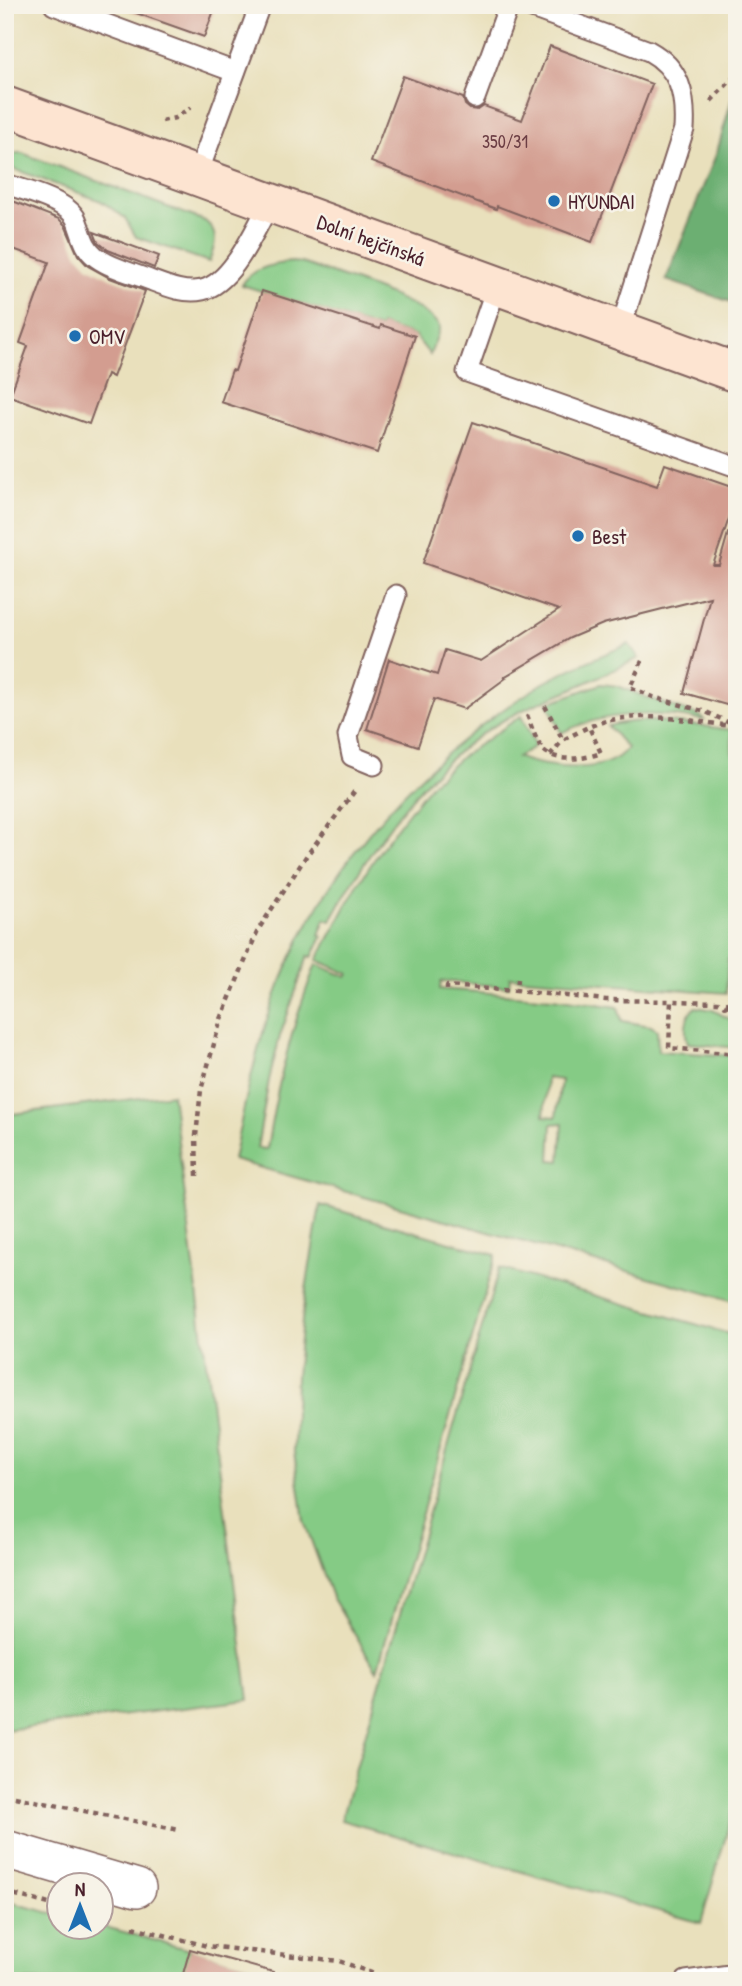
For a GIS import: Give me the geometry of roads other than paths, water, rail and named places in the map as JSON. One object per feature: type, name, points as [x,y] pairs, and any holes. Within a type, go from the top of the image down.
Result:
[{"type":"main road","name":"Dolní hejčínská","points":[[5,106],[737,373]]},
{"type":"street","points":[[5,1849],[137,1888]]},
{"type":"lane","points":[[54,5],[235,72]]},
{"type":"lane","points":[[197,176],[260,5]]},
{"type":"lane","points":[[475,98],[509,5]]},
{"type":"lane","points":[[524,5],[661,57],[682,89],[684,129],[620,330]]},
{"type":"lane","points":[[5,184],[60,204],[69,210],[87,248],[109,265],[172,288],[189,291],[203,290],[216,284],[228,273],[270,203]]},
{"type":"lane","points":[[497,285],[467,372],[737,467]]},
{"type":"lane","points":[[374,765],[352,756],[348,736],[396,595]]},
{"type":"lane","points":[[686,1981],[737,1974]]},
{"type":"place","name":"HYUNDAI","points":[[554,201]]},
{"type":"place","name":"OMV","points":[[75,336]]},
{"type":"place","name":"Best","points":[[578,536]]}]
